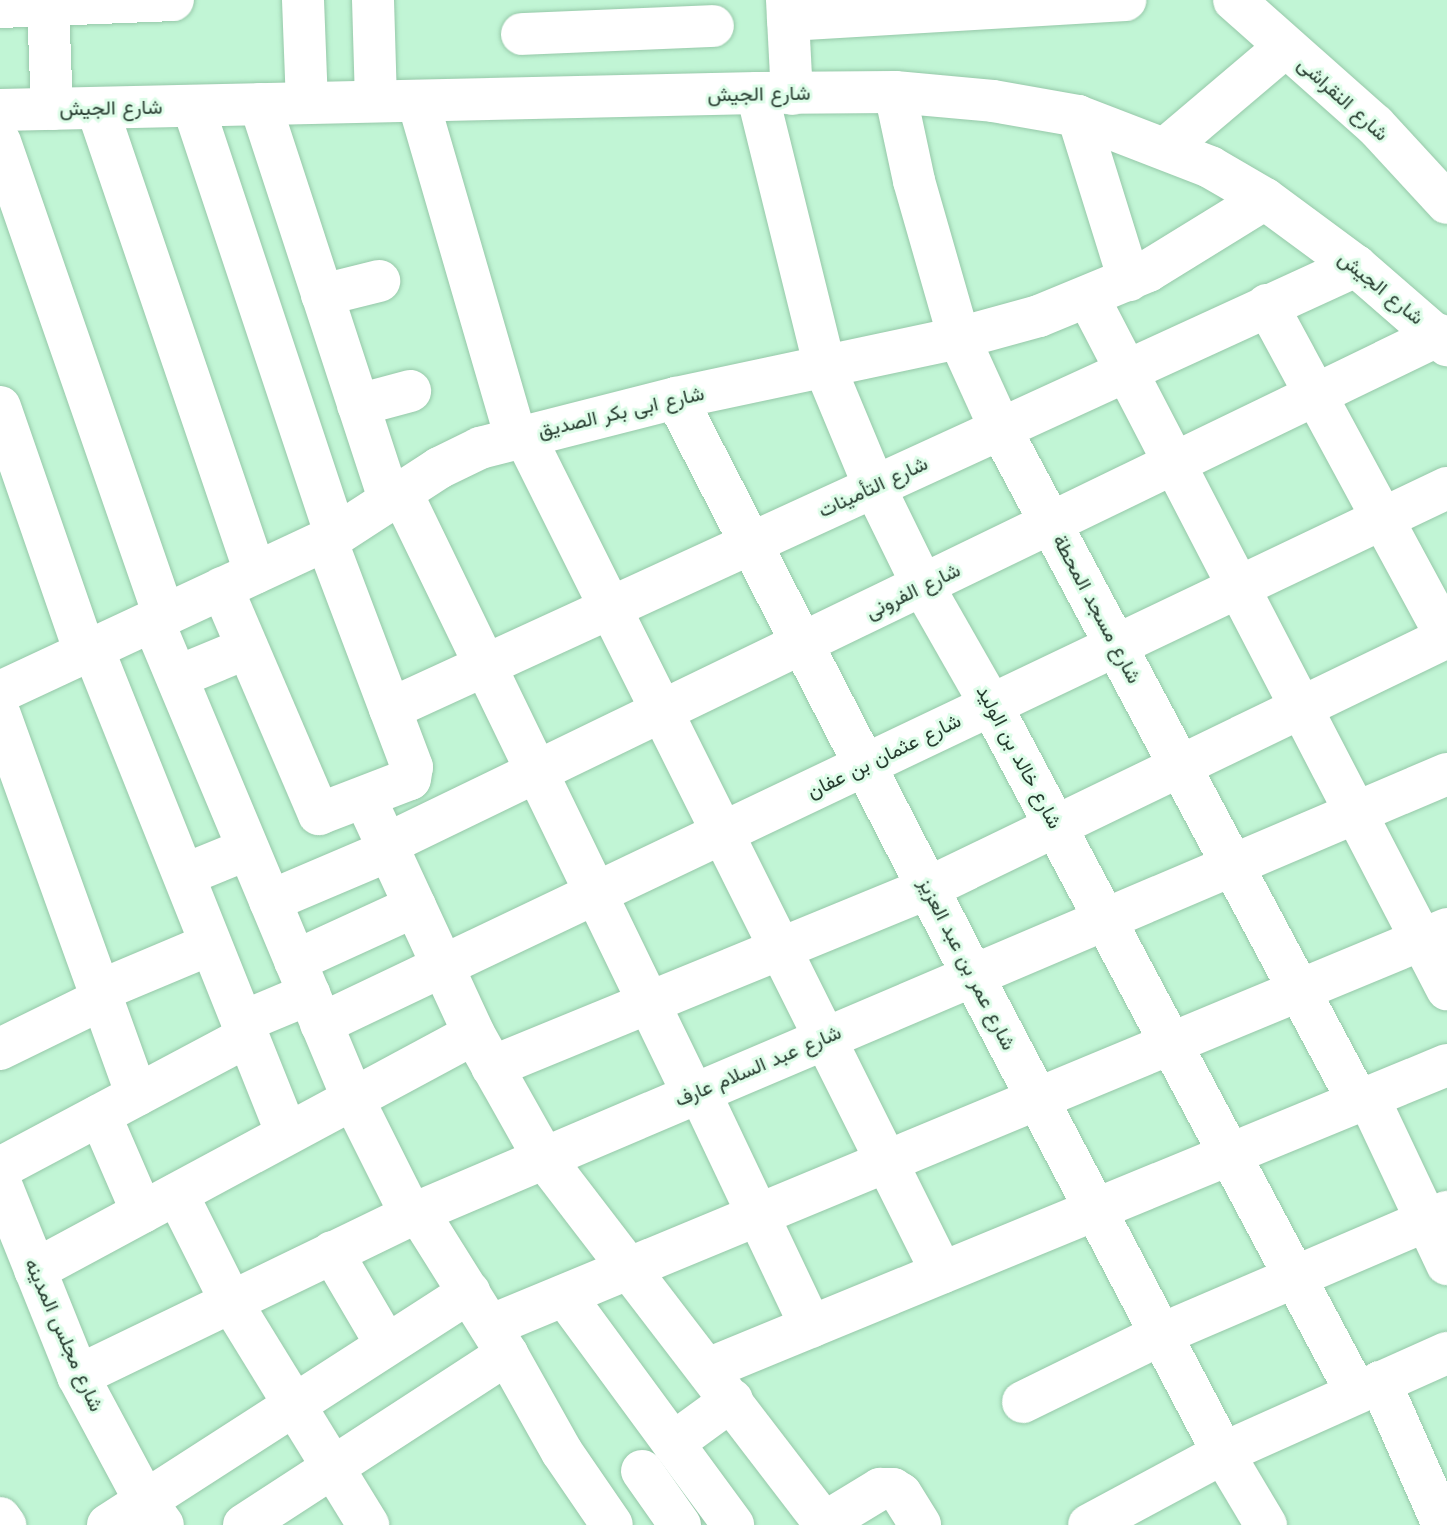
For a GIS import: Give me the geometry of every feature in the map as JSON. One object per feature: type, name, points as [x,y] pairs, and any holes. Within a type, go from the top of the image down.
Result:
[{"type":"street","points":[[0,7],[173,0]]},
{"type":"street","points":[[303,0],[307,103]]},
{"type":"street","points":[[373,0],[376,101]]},
{"type":"street","points":[[787,10],[1125,0]]},
{"type":"street","name":"شارع النقراشى","points":[[1234,0],[1375,125],[1447,203]]},
{"type":"street","points":[[48,5],[52,109]]},
{"type":"street","name":"شارع خالد بن الوليد","points":[[787,10],[774,93],[825,368],[874,486],[923,586],[991,705],[1295,1277],[1368,1387],[1432,1462],[1443,1525]]},
{"type":"street","points":[[522,34],[712,13],[716,94]]},
{"type":"street","points":[[1166,148],[1285,47]]},
{"type":"street","name":"شارع الجيش","points":[[0,110],[774,93],[895,92],[993,101],[1078,116],[1210,167],[1265,199],[1440,328]]},
{"type":"street","name":"شارع مسجد المحطة","points":[[895,92],[914,181],[959,338],[1000,428],[1300,990],[1363,1099],[1437,1216],[1447,1264]]},
{"type":"street","points":[[418,101],[520,436],[610,607],[942,1273]]},
{"type":"street","points":[[260,104],[358,405],[396,498],[485,665],[648,1003],[758,1215],[811,1327]]},
{"type":"street","points":[[97,108],[238,581],[247,648],[315,809],[324,815],[410,779],[413,774],[331,538],[193,106]]},
{"type":"street","points":[[1078,116],[1129,280]]},
{"type":"street","points":[[0,142],[177,677],[353,1099],[414,1213],[489,1324],[562,1452],[612,1525]]},
{"type":"street","name":"شارع ابى بكر الصديق","points":[[0,692],[331,538],[439,468],[480,448],[676,398],[959,338],[1039,316],[1129,280],[1265,199]]},
{"type":"street","name":"شارع التأمينات","points":[[390,709],[1356,266]]},
{"type":"street","points":[[322,295],[379,281]]},
{"type":"street","points":[[1088,297],[1354,813],[1434,934],[1447,989]]},
{"type":"street","points":[[21,1265],[159,1203],[353,1099],[483,1050],[648,1003],[928,888],[1447,638],[1267,305]]},
{"type":"street","name":"شارع الفرونى","points":[[270,901],[388,847],[1316,396],[1440,328]]},
{"type":"street","points":[[358,405],[410,391]]},
{"type":"street","name":"شارع عمر بن عبد العزيز","points":[[676,398],[1258,1522]]},
{"type":"street","points":[[0,407],[89,651],[184,875],[287,1134]]},
{"type":"street","name":"شارع عثمان بن عفان","points":[[309,993],[442,966],[1447,488]]},
{"type":"street","points":[[177,677],[247,648]]},
{"type":"street","points":[[0,715],[137,1095]]},
{"type":"street","name":"شارع عبد السلام عارف","points":[[78,1376],[414,1213],[1447,774]]},
{"type":"street","points":[[365,798],[483,1050],[544,1158],[825,1524],[880,1489],[893,1489],[901,1494],[920,1525]]},
{"type":"street","points":[[184,875],[248,849]]},
{"type":"street","points":[[0,1168],[137,1095],[309,993],[415,906]]},
{"type":"street","points":[[108,1525],[153,1512],[292,1404],[386,1344],[489,1324],[565,1296],[1434,934]]},
{"type":"street","points":[[0,1049],[101,995],[211,944]]},
{"type":"street","points":[[673,1443],[720,1385],[811,1327],[1447,1065]]},
{"type":"street","points":[[100,1115],[231,1302],[368,1525]]},
{"type":"street","name":"شارع مجلس المدينه","points":[[0,1182],[21,1265],[153,1512]]},
{"type":"street","points":[[1023,1402],[1162,1334],[1437,1216]]},
{"type":"street","points":[[332,1252],[386,1344]]},
{"type":"street","points":[[565,1296],[733,1525]]},
{"type":"street","points":[[244,1525],[332,1467],[489,1324]]},
{"type":"street","points":[[1089,1525],[1223,1453],[1447,1353]]},
{"type":"street","points":[[642,1471],[680,1525]]},
{"type":"street","points":[[0,1518],[5,1525]]}]
